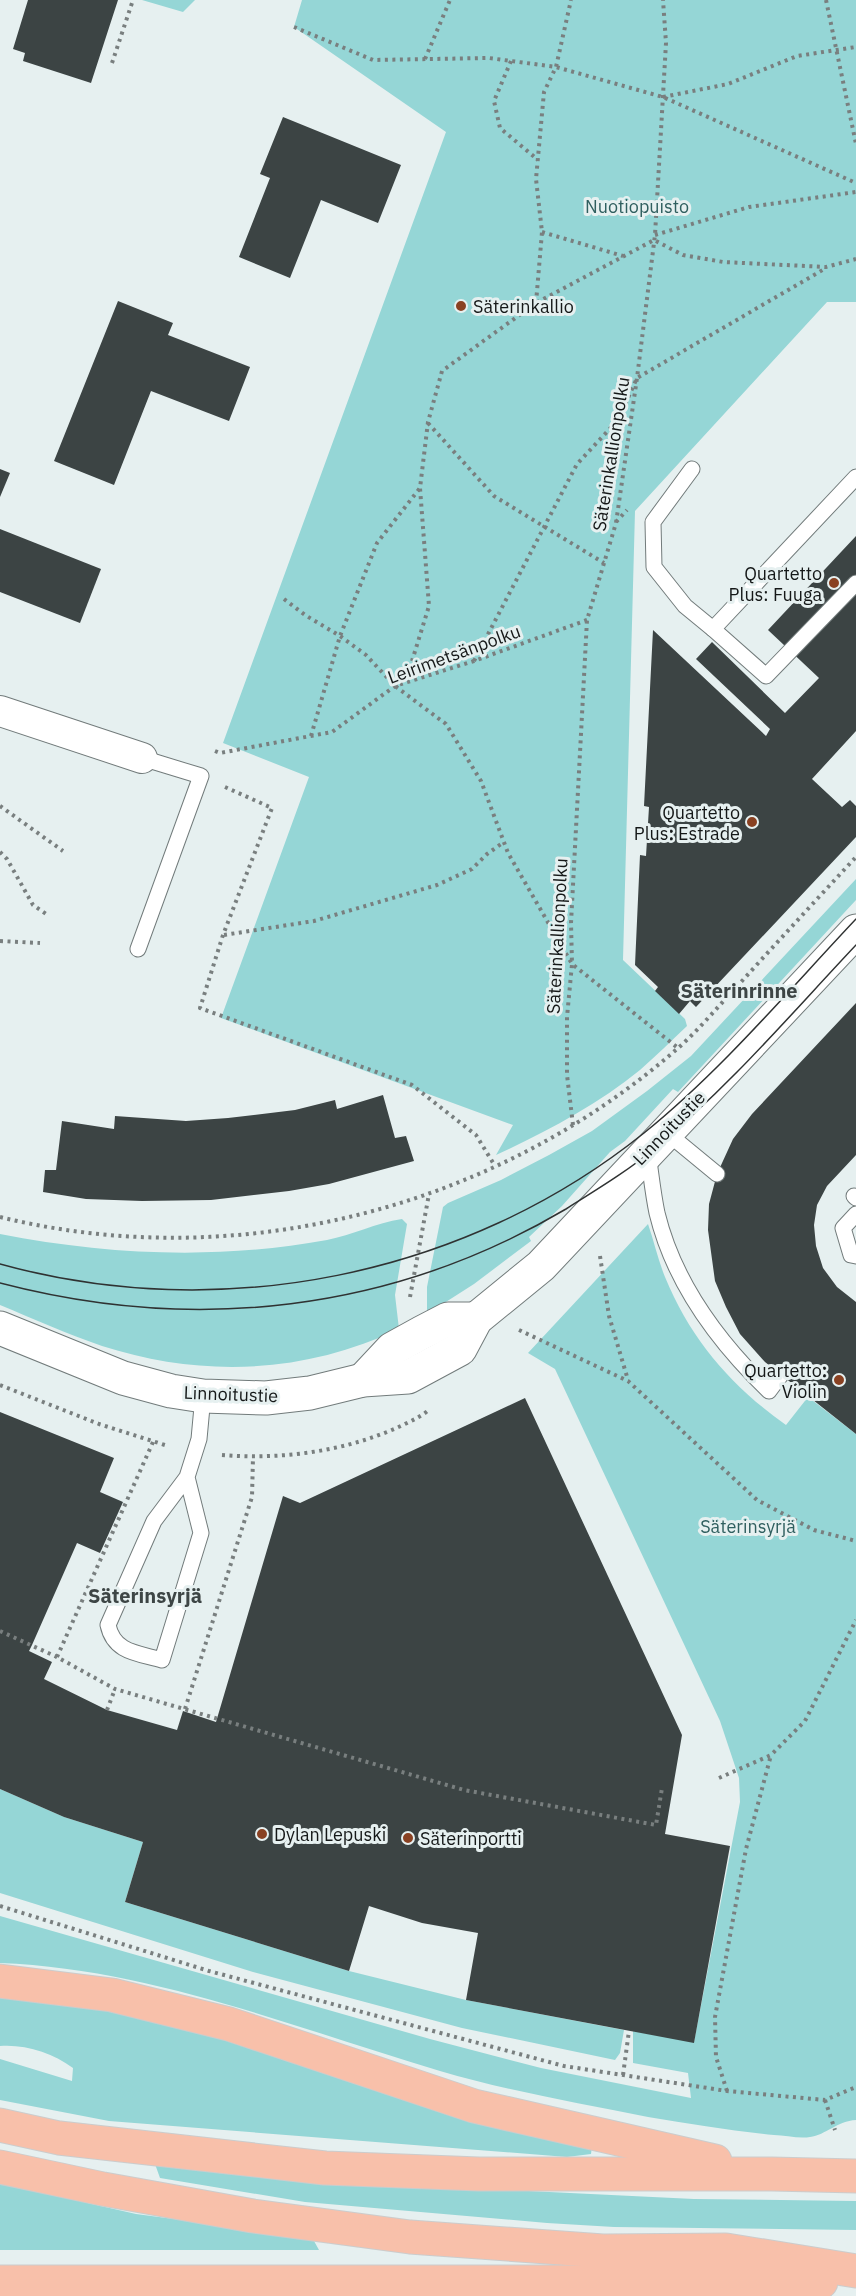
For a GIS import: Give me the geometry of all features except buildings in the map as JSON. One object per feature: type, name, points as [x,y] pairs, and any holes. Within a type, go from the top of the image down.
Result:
[{"type":"highway","points":[[0,1981],[112,1995],[229,2024],[474,2106],[772,2174]]},
{"type":"highway","points":[[0,2125],[58,2138],[326,2168],[479,2174],[856,2176]]},
{"type":"highway","points":[[0,2167],[103,2189],[253,2216],[410,2237],[603,2251],[726,2250],[856,2271]]},
{"type":"highway","points":[[0,2282],[856,2282]]},
{"type":"street","points":[[0,711],[142,758]]},
{"type":"street","name":"Linnoitustie","points":[[0,1328],[123,1378],[171,1391],[203,1396],[266,1398],[310,1393],[363,1380],[408,1377],[460,1349],[476,1319],[541,1266],[856,931]]},
{"type":"lane","points":[[692,469],[653,522],[654,567],[685,606],[766,676],[856,583]]},
{"type":"lane","points":[[713,629],[853,485]]},
{"type":"lane","points":[[138,950],[201,776],[142,758]]},
{"type":"lane","points":[[717,1174],[657,1142],[657,1214],[691,1297],[720,1339],[769,1391],[781,1375]]},
{"type":"lane","points":[[856,1214],[843,1228],[851,1255],[856,1256]]},
{"type":"lane","points":[[188,1477],[201,1533],[162,1660],[120,1647],[111,1636],[108,1625],[154,1521],[188,1477],[199,1439],[203,1396]]},
{"type":"path","points":[[112,63],[133,0]]},
{"type":"path","points":[[425,59],[450,0]]},
{"type":"path","points":[[536,303],[542,232],[536,179],[544,92],[556,67],[571,0]]},
{"type":"path","name":"Säterinkallionpolku","points":[[573,1125],[567,1064],[567,1017],[572,964],[571,923],[587,620],[616,523],[655,238],[666,43],[663,0]]},
{"type":"path","points":[[826,0],[856,144]]},
{"type":"path","points":[[294,27],[373,60],[489,58],[556,67],[663,97],[856,183]]},
{"type":"path","points":[[663,97],[728,84],[797,56],[856,47]]},
{"type":"path","points":[[511,61],[494,101],[500,128],[538,160]]},
{"type":"path","points":[[395,686],[412,661],[429,606],[420,488],[428,422],[442,371],[536,303],[655,238],[749,207],[856,192]]},
{"type":"path","points":[[542,232],[624,256]]},
{"type":"path","points":[[655,238],[682,255],[723,262],[826,267]]},
{"type":"path","points":[[474,662],[577,464],[618,420],[637,378],[826,267],[856,259]]},
{"type":"path","points":[[428,422],[494,496],[604,563]]},
{"type":"path","points":[[311,736],[340,636],[377,543],[420,488]]},
{"type":"path","points":[[284,599],[366,655],[395,686],[446,724],[481,781],[508,853],[572,964],[678,1048]]},
{"type":"path","name":"Leirimetsänpolku","points":[[209,750],[220,753],[332,732],[395,686],[474,662],[587,620]]},
{"type":"path","points":[[201,776],[272,808],[223,935],[200,1008],[412,1084],[476,1135],[495,1166]]},
{"type":"path","points":[[0,806],[63,851]]},
{"type":"path","points":[[223,935],[314,921],[437,885],[472,869],[504,842]]},
{"type":"path","points":[[0,852],[7,859],[33,905],[49,916]]},
{"type":"path","points":[[0,1218],[85,1233],[149,1238],[214,1238],[264,1233],[371,1213],[429,1194],[495,1166],[606,1105],[678,1048],[856,857]]},
{"type":"path","points":[[0,941],[40,943]]},
{"type":"path","points":[[598,1245],[609,1316],[628,1381]]},
{"type":"path","points":[[518,1330],[628,1381],[757,1500],[814,1530],[856,1541]]},
{"type":"path","points":[[0,1385],[99,1424]]},
{"type":"path","points":[[57,1657],[153,1442]]},
{"type":"path","points":[[185,1708],[252,1497],[253,1457]]},
{"type":"path","points":[[719,1778],[771,1755],[805,1721],[856,1620]]},
{"type":"path","points":[[0,1631],[57,1657],[115,1689],[464,1790],[656,1825],[662,1788]]},
{"type":"path","points":[[107,1710],[115,1689]]},
{"type":"path","points":[[727,2091],[716,2057],[715,2017],[746,1849],[771,1755]]},
{"type":"path","points":[[0,1906],[209,1971],[564,2066],[727,2091],[825,2100],[856,2087]]},
{"type":"path","points":[[623,2075],[629,2031]]},
{"type":"path","points":[[825,2100],[835,2130]]},
{"type":"green space","points":[[142,0],[195,0],[183,12]]},
{"type":"green space","name":"Nuotiopuisto","points":[[302,0],[856,0],[856,302],[827,302],[635,511],[623,960],[685,1019],[687,1026],[624,1083],[552,1127],[496,1155],[513,1125],[221,1018],[309,777],[223,743],[446,132],[294,27]]},
{"type":"green space","points":[[856,879],[856,900],[678,1092],[673,1089],[625,1141],[610,1152],[562,1206],[529,1237],[531,1241],[474,1284],[427,1314],[427,1287],[443,1207],[501,1180],[592,1131],[647,1091],[691,1056]]},
{"type":"green space","points":[[402,1219],[407,1224],[395,1295],[399,1329],[363,1344],[290,1363],[215,1367],[140,1356],[102,1346],[0,1305],[0,1234],[81,1247],[204,1252],[286,1246],[327,1240]]},
{"type":"green space","name":"Säterinsyrjä","points":[[648,1224],[675,1300],[700,1341],[730,1378],[786,1425],[808,1397],[856,1434],[856,2120],[843,2123],[816,2136],[801,2138],[648,2117],[491,2085],[168,1988],[112,1976],[0,1963],[0,1916],[430,2039],[541,2068],[691,2098],[688,2073],[633,2063],[633,2031],[694,2042],[740,1802],[739,1778],[720,1721],[555,1369],[528,1353]]},
{"type":"green space","points":[[0,1789],[64,1817],[143,1842],[125,1902],[349,1971],[466,2000],[624,2030],[620,2053],[615,2060],[462,2028],[253,1972],[0,1893]]},
{"type":"green space","points":[[0,1996],[78,2004],[202,2031],[284,2060],[515,2129],[592,2146],[591,2154],[567,2157],[109,2121],[0,2100],[0,2059],[72,2081],[73,2068],[57,2058],[38,2051],[19,2046],[0,2046]]},
{"type":"green space","points":[[155,2164],[404,2185],[694,2199],[856,2201],[856,2230],[614,2227],[305,2202],[160,2178]]},
{"type":"green space","points":[[0,2183],[136,2214],[235,2227],[314,2241],[319,2250],[0,2250]]},
{"type":"tram line","points":[[0,1264],[83,1282],[168,1290],[253,1287],[337,1275],[420,1254],[499,1223],[574,1182],[644,1133],[673,1109],[754,1029],[856,919]]},
{"type":"tram line","points":[[0,1283],[73,1299],[146,1307],[219,1309],[291,1304],[362,1291],[432,1271],[500,1244],[566,1209],[645,1156],[682,1125],[734,1075],[856,945]]},
{"type":"place","name":"Säterinkallio","points":[[461,306]]},
{"type":"place","name":"Quartetto Plus: Fuuga","points":[[834,583]]},
{"type":"place","name":"Quartetto Plus: Estrade","points":[[752,822]]},
{"type":"place","name":"Quartetto: Violin","points":[[839,1380]]},
{"type":"place","name":"Dylan Lepuski","points":[[262,1834]]},
{"type":"place","name":"Säterinportti","points":[[408,1838]]},
{"type":"district","name":"Säterinrinne","points":[[739,990]]},
{"type":"district","name":"Säterinsyrjä","points":[[145,1595]]}]
